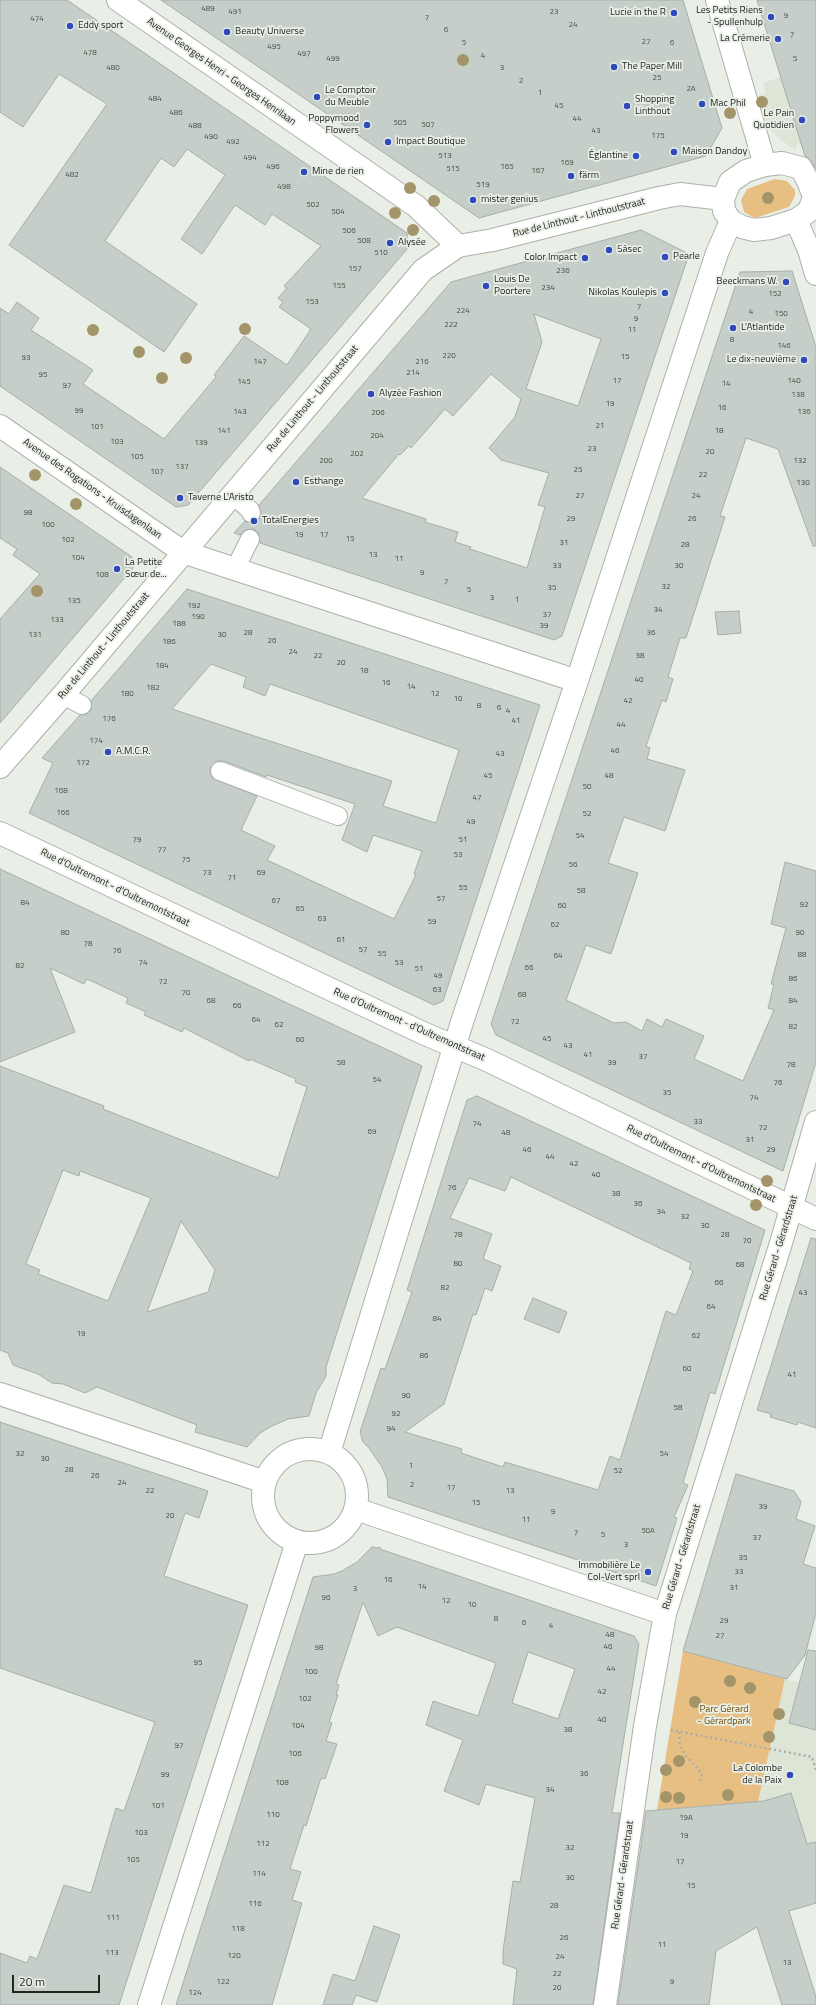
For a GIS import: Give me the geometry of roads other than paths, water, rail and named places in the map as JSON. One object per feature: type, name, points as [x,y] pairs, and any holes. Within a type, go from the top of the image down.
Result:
[{"type":"street","name":"Avenue Georges Henri - Georges Henrilaan","points":[[118,0],[416,206],[458,246]]},
{"type":"street","points":[[717,0],[765,165]]},
{"type":"street","points":[[782,163],[800,168],[812,180],[814,197],[809,211],[796,220],[771,228],[754,230],[742,227],[731,221],[724,211],[723,199],[730,182],[746,172],[765,165],[782,163]]},
{"type":"street","name":"Rue de Linthout - Linthoutstraat","points":[[0,766],[63,695],[423,270],[458,246],[493,240],[659,198],[680,194],[723,199]]},
{"type":"street","points":[[796,220],[809,250],[816,274]]},
{"type":"street","points":[[329,1452],[455,1047],[717,253],[731,221]]},
{"type":"street","name":"Avenue des Rogations - Kruisdagenlaan","points":[[0,426],[184,552],[577,681]]},
{"type":"street","name":"Rue d'Oultremont - d'Oultremontstraat","points":[[0,833],[199,928],[455,1047],[487,1060],[816,1219]]},
{"type":"street","name":"Rue Gérard - Gérardstraat","points":[[605,2005],[645,1726],[665,1614],[791,1208],[816,1122]]},
{"type":"street","points":[[0,1394],[264,1482]]},
{"type":"street","points":[[314,1449],[329,1452],[343,1462],[353,1476],[358,1492],[356,1509],[350,1523],[340,1534],[326,1541],[312,1544],[297,1542],[283,1536],[272,1525],[265,1512],[262,1496],[264,1482],[272,1467],[288,1454],[298,1450],[314,1449]]},
{"type":"street","points":[[356,1509],[665,1614]]},
{"type":"street","points":[[148,2005],[297,1542]]},
{"type":"lane","points":[[232,494],[250,510],[251,513]]},
{"type":"lane","points":[[235,569],[250,539]]},
{"type":"lane","points":[[63,695],[82,705]]},
{"type":"lane","points":[[220,771],[338,816]]},
{"type":"place","name":"Lucie in the R","points":[[674,13]]},
{"type":"place","name":"Les Petits Riens - Spullenhulp","points":[[771,17]]},
{"type":"place","name":"Eddy sport","points":[[70,26]]},
{"type":"place","name":"Beauty Universe","points":[[227,32]]},
{"type":"place","name":"La Crémerie","points":[[778,39]]},
{"type":"place","name":"The Paper Mill","points":[[614,67]]},
{"type":"place","name":"Le Comptoir du Meuble","points":[[317,97]]},
{"type":"place","name":"Mac Phil","points":[[702,104]]},
{"type":"place","name":"Shopping Linthout","points":[[627,106]]},
{"type":"place","name":"Le Pain Quotidien","points":[[802,120]]},
{"type":"place","name":"Poppymood Flowers","points":[[367,125]]},
{"type":"place","name":"Impact Boutique","points":[[388,142]]},
{"type":"place","name":"Maison Dandoy","points":[[674,152]]},
{"type":"place","name":"Églantine","points":[[636,156]]},
{"type":"place","name":"Mine de rien","points":[[304,172]]},
{"type":"place","name":"färm","points":[[571,176]]},
{"type":"place","name":"mister genius","points":[[473,200]]},
{"type":"place","name":"Alysée","points":[[390,243]]},
{"type":"place","name":"5àsec","points":[[609,250]]},
{"type":"place","name":"Pearle","points":[[665,257]]},
{"type":"place","name":"Color Impact","points":[[585,258]]},
{"type":"place","name":"Beeckmans W.","points":[[786,282]]},
{"type":"place","name":"Louis De Poortere","points":[[486,286]]},
{"type":"place","name":"Nikolas Koulepis","points":[[665,293]]},
{"type":"place","name":"L'Atlantide","points":[[733,328]]},
{"type":"place","name":"Le dix-neuvième","points":[[804,360]]},
{"type":"place","name":"Alyzée Fashion","points":[[371,394]]},
{"type":"place","name":"Esthange","points":[[296,482]]},
{"type":"place","name":"Taverne L'Aristo","points":[[180,498]]},
{"type":"place","name":"TotalEnergies","points":[[254,521]]},
{"type":"place","name":"La Petite Sœur de...","points":[[117,569]]},
{"type":"place","name":"A.M.C.R.","points":[[108,752]]},
{"type":"place","name":"Immobilière Le Col-Vert sprl","points":[[648,1572]]},
{"type":"place","name":"La Colombe de la Paix","points":[[790,1775]]},
{"type":"park label","name":"Parc Gérard - Gérardpark","points":[[724,1716]]}]
